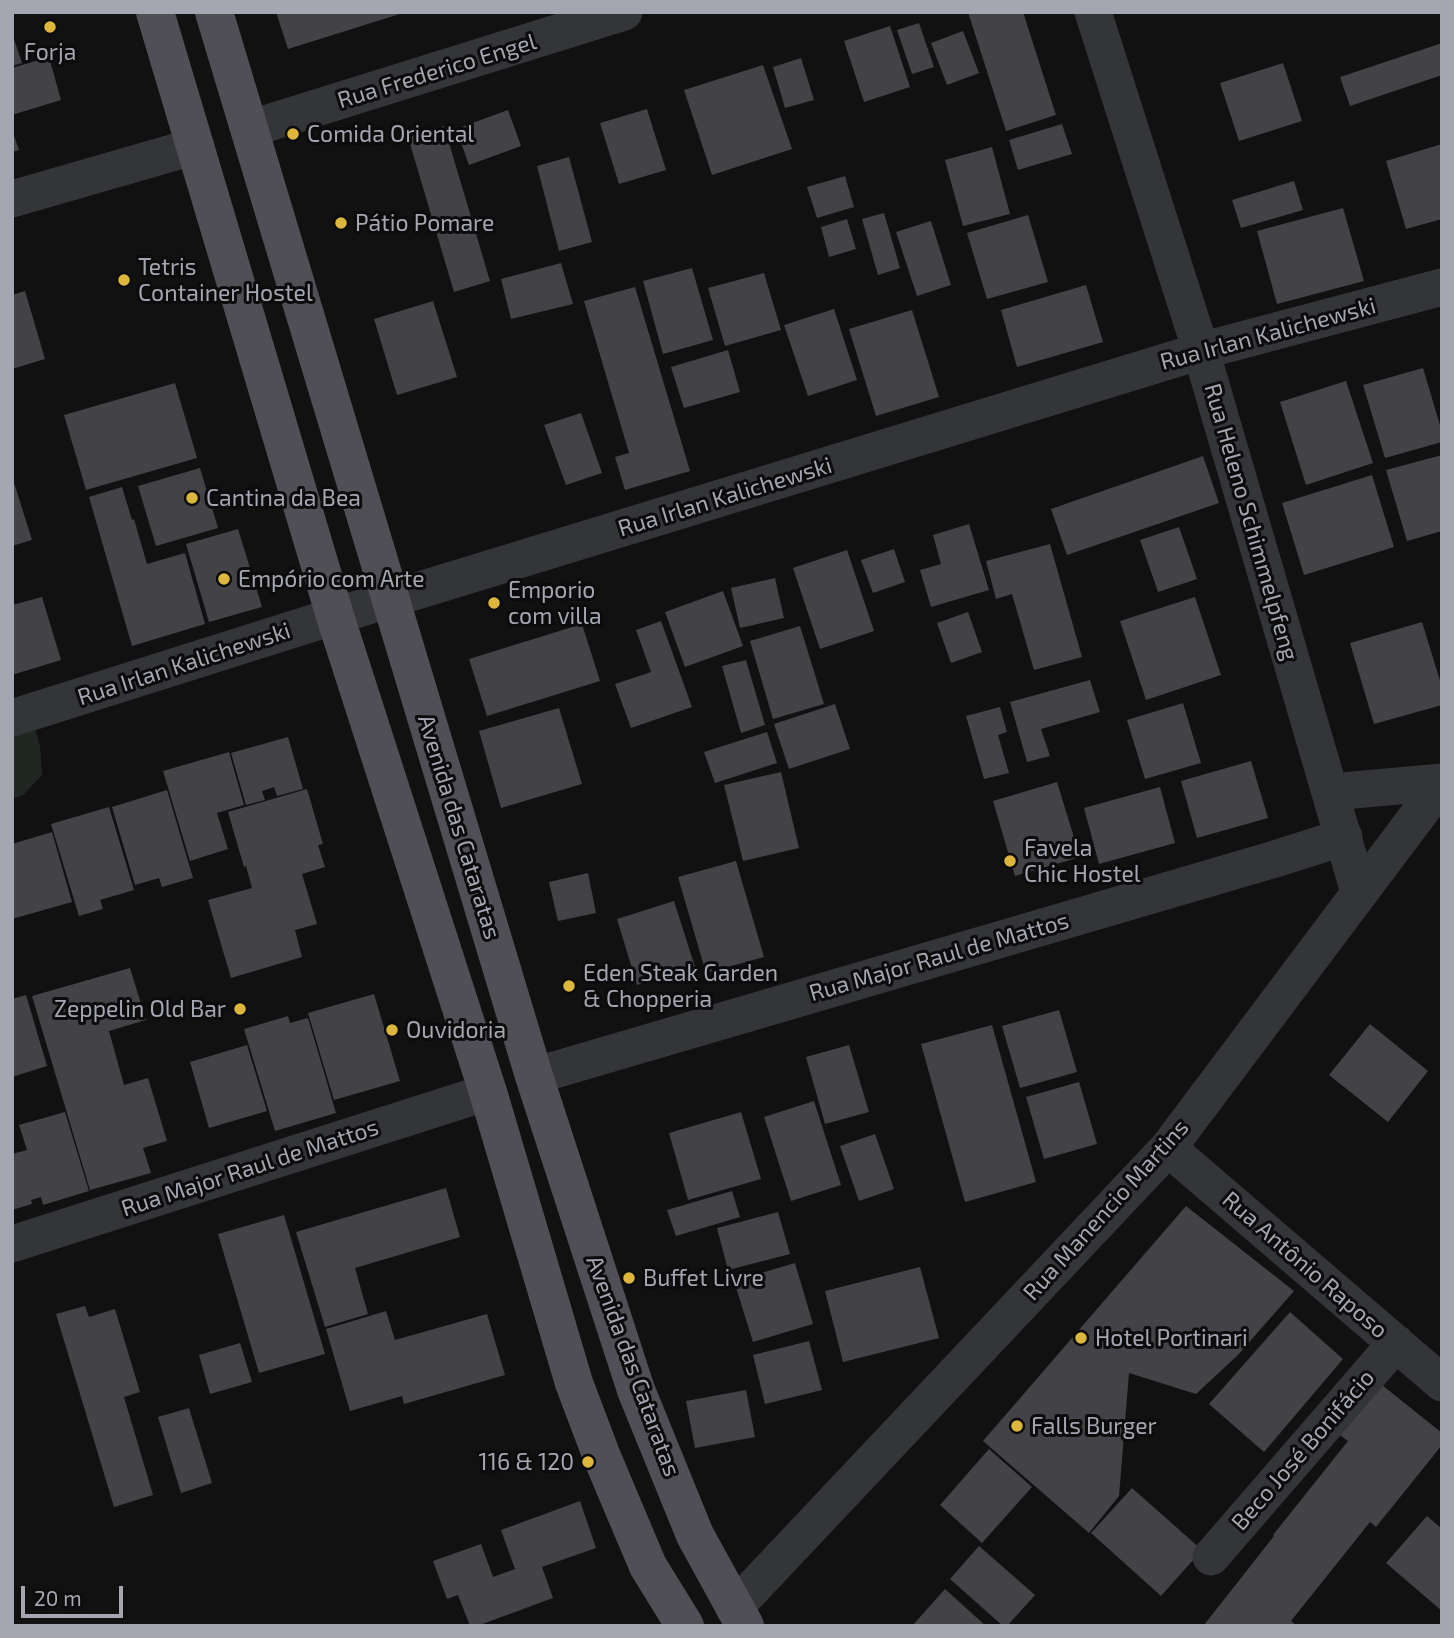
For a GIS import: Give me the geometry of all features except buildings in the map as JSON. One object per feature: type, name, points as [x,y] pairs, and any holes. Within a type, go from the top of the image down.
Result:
[{"type":"main road","points":[[155,12],[335,616],[488,1092],[574,1383],[648,1566],[685,1626]]},
{"type":"main road","name":"Avenida das Cataratas","points":[[215,12],[534,1076],[636,1390],[695,1535],[740,1617]]},
{"type":"street","name":"Rua Frederico Engel","points":[[249,129],[624,12]]},
{"type":"street","name":"Rua Heleno Schimmelpfeng","points":[[1093,12],[1201,351],[1359,892]]},
{"type":"street","points":[[12,199],[196,146]]},
{"type":"street","name":"Rua Irlan Kalichewski","points":[[12,718],[335,616],[1201,351],[1442,287]]},
{"type":"street","points":[[1331,792],[1442,783]]},
{"type":"street","name":"Rua Manencio Martins","points":[[740,1617],[1168,1148],[1442,783]]},
{"type":"street","name":"Rua Major Raul de Mattos","points":[[534,1076],[1344,837]]},
{"type":"street","name":"Rua Major Raul de Mattos","points":[[12,1244],[488,1092]]},
{"type":"street","name":"Rua Antônio Raposo","points":[[1168,1148],[1442,1382]]},
{"type":"street","name":"Beco José Bonifácio","points":[[1211,1557],[1396,1343]]},
{"type":"shaded area","points":[[33,720],[40,746],[42,775],[23,795],[12,799],[12,728]]},
{"type":"place","name":"Forja","points":[[50,27]]},
{"type":"place","name":"Comida Oriental","points":[[293,134]]},
{"type":"place","name":"Pátio Pomare","points":[[341,223]]},
{"type":"place","name":"Tetris Container Hostel","points":[[124,280]]},
{"type":"place","name":"Cantina da Bea","points":[[192,498]]},
{"type":"place","name":"Empório com Arte","points":[[224,579]]},
{"type":"place","name":"Emporio com villa","points":[[494,603]]},
{"type":"place","name":"Favela Chic Hostel","points":[[1010,861]]},
{"type":"place","name":"Eden Steak Garden & Chopperia","points":[[569,986]]},
{"type":"place","name":"Zeppelin Old Bar","points":[[240,1009]]},
{"type":"place","name":"Ouvidoria","points":[[392,1030]]},
{"type":"place","name":"Buffet Livre","points":[[629,1278]]},
{"type":"place","name":"Hotel Portinari","points":[[1081,1338]]},
{"type":"place","name":"Falls Burger","points":[[1017,1426]]},
{"type":"place","name":"116 & 120","points":[[588,1462]]}]
